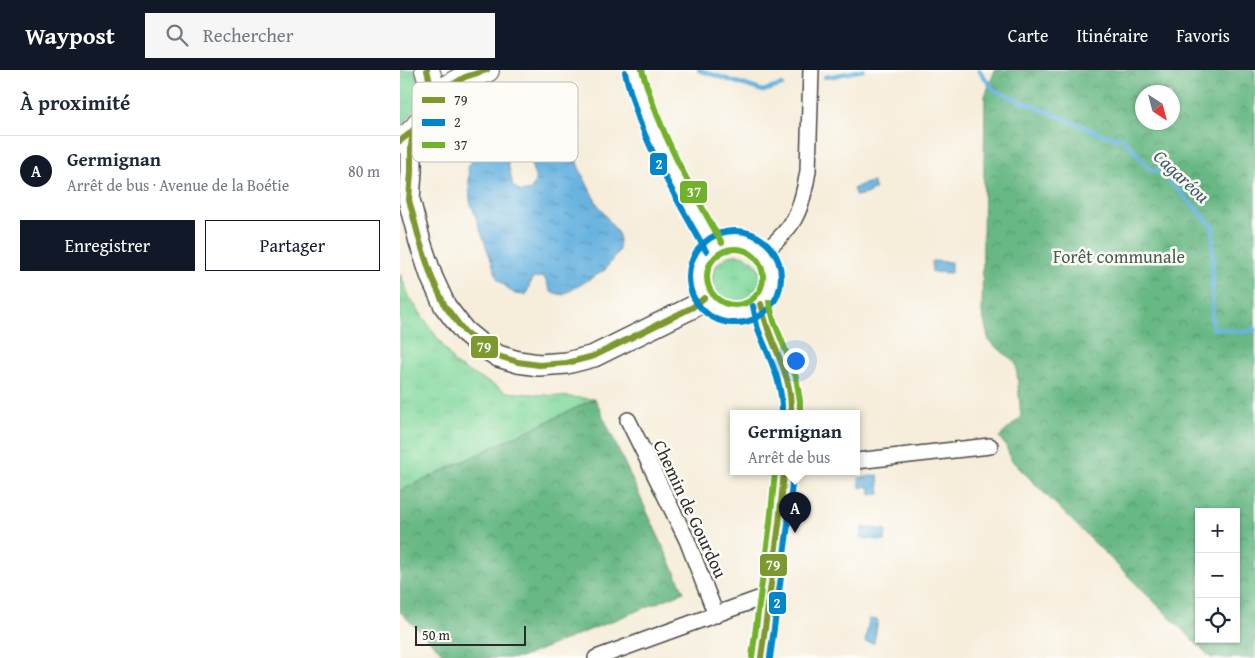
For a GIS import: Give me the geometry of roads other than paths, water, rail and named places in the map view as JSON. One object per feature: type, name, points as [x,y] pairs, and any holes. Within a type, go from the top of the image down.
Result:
[{"type":"main road","points":[[427,70],[430,82]]},
{"type":"main road","points":[[456,82],[465,76],[487,70]]},
{"type":"main road","points":[[634,73],[645,113],[661,151],[714,247]]},
{"type":"main road","points":[[407,136],[411,146],[404,195],[432,278],[445,306],[464,331],[498,356],[538,365],[567,363],[594,356],[693,307],[704,298]]},
{"type":"main road","points":[[734,240],[755,246],[764,253],[770,263],[772,285],[768,296],[752,311],[742,314],[721,312],[704,298],[698,276],[700,265],[714,247],[734,240]]},
{"type":"main road","points":[[761,304],[766,323],[788,380],[791,410]]},
{"type":"main road","points":[[761,658],[784,475]]},
{"type":"street","points":[[764,253],[792,224],[804,193],[808,172],[811,70]]},
{"type":"street","name":"Chemin de Gourdou","points":[[628,420],[687,540],[716,615]]},
{"type":"street","points":[[860,461],[990,446]]},
{"type":"street","points":[[596,658],[769,595]]},
{"type":"water","points":[[471,162],[508,162],[513,186],[521,192],[531,190],[536,180],[530,162],[577,162],[596,202],[619,235],[619,250],[605,270],[563,295],[551,292],[544,277],[532,278],[526,295],[515,294],[498,280],[470,201],[468,166]]},
{"type":"water","points":[[873,182],[876,189],[856,196],[853,189]]},
{"type":"water","points":[[932,261],[951,262],[951,273],[932,272]]},
{"type":"water","points":[[878,475],[880,494],[870,495],[869,486],[860,488],[859,478]]},
{"type":"water","points":[[862,527],[886,530],[885,541],[861,538]]},
{"type":"water","points":[[869,619],[878,620],[874,643],[865,642]]},
{"type":"waterway","name":"Cagaréou","points":[[699,70],[763,91],[782,85]]},
{"type":"waterway","name":"Cagaréou","points":[[825,77],[863,70]]},
{"type":"waterway","name":"Cagaréou","points":[[979,70],[994,90],[1104,135],[1124,139],[1149,168],[1163,174],[1213,226],[1212,328],[1244,332],[1255,329]]},
{"type":"place","name":"Germignan","points":[[795,533]]},
{"type":"park label","name":"Forêt communale","points":[[1119,257]]}]
